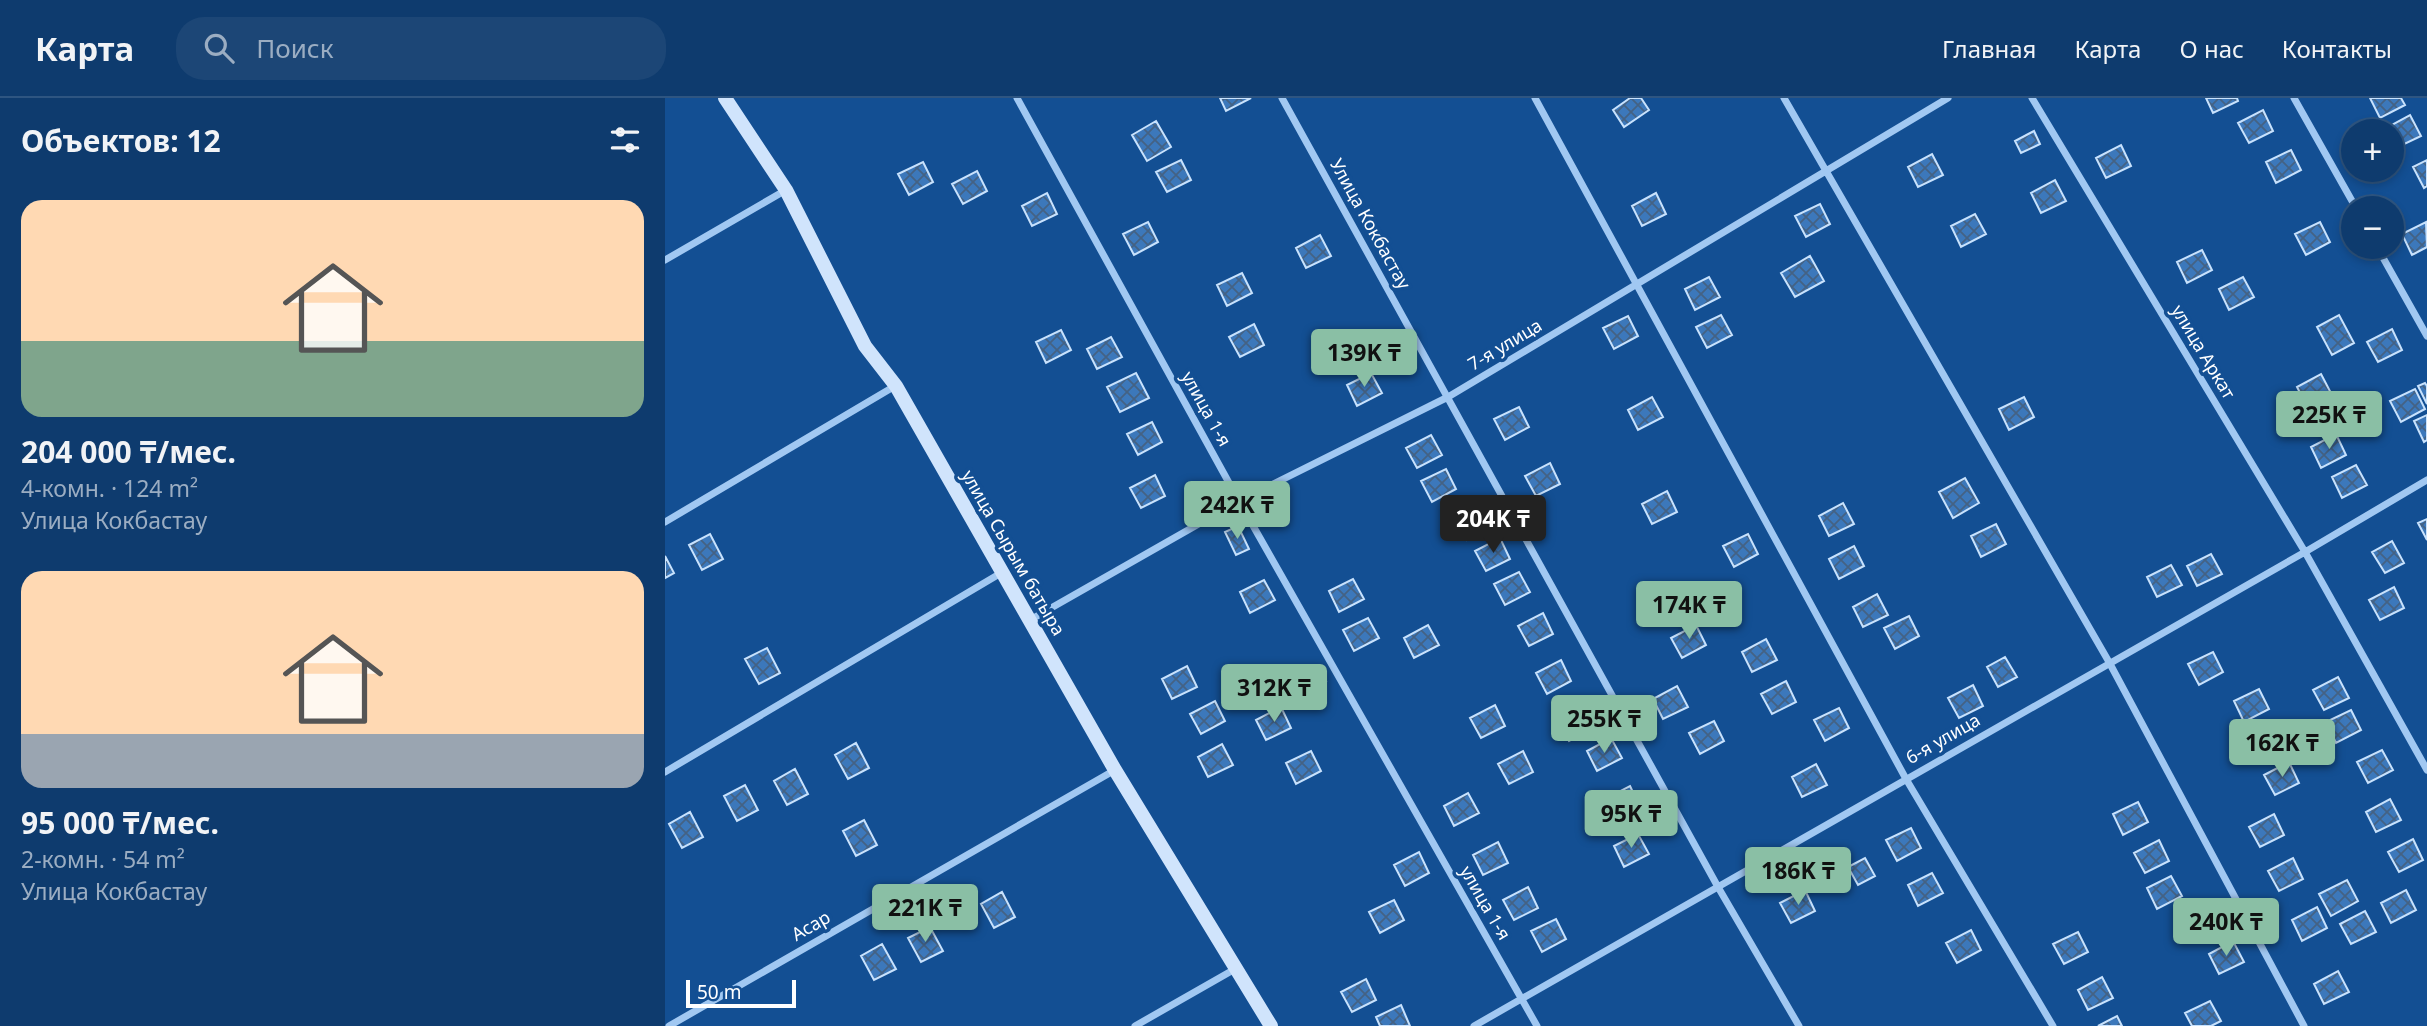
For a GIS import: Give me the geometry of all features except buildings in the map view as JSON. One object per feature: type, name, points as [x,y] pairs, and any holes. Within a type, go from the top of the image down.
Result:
[{"type":"street","name":"улица Сырым батыра","points":[[725,98],[786,190],[865,346],[896,386],[1115,770],[1271,1026]]},
{"type":"street","name":"улица 1-я","points":[[1017,98],[1239,501],[1537,1026]]},
{"type":"street","name":"Улица Кокбастау","points":[[1282,98],[1718,887],[1799,1026]]},
{"type":"street","points":[[1535,98],[1906,779],[2053,1026]]},
{"type":"street","points":[[1784,98],[2109,662],[2304,1026]]},
{"type":"street","name":"7-я улица","points":[[1030,620],[1239,501],[1448,397],[1948,98]]},
{"type":"street","name":"улица Аркат","points":[[2032,98],[2305,552],[2427,770]]},
{"type":"street","points":[[2294,98],[2349,196]]},
{"type":"street","points":[[665,260],[786,190]]},
{"type":"street","points":[[2384,259],[2427,336]]},
{"type":"street","points":[[665,522],[896,386]]},
{"type":"street","name":"6-я улица","points":[[1474,1026],[2427,480]]},
{"type":"street","points":[[665,772],[1001,573]]},
{"type":"street","name":"Асар","points":[[669,1026],[1115,770]]},
{"type":"street","points":[[1135,1026],[1235,969]]}]
